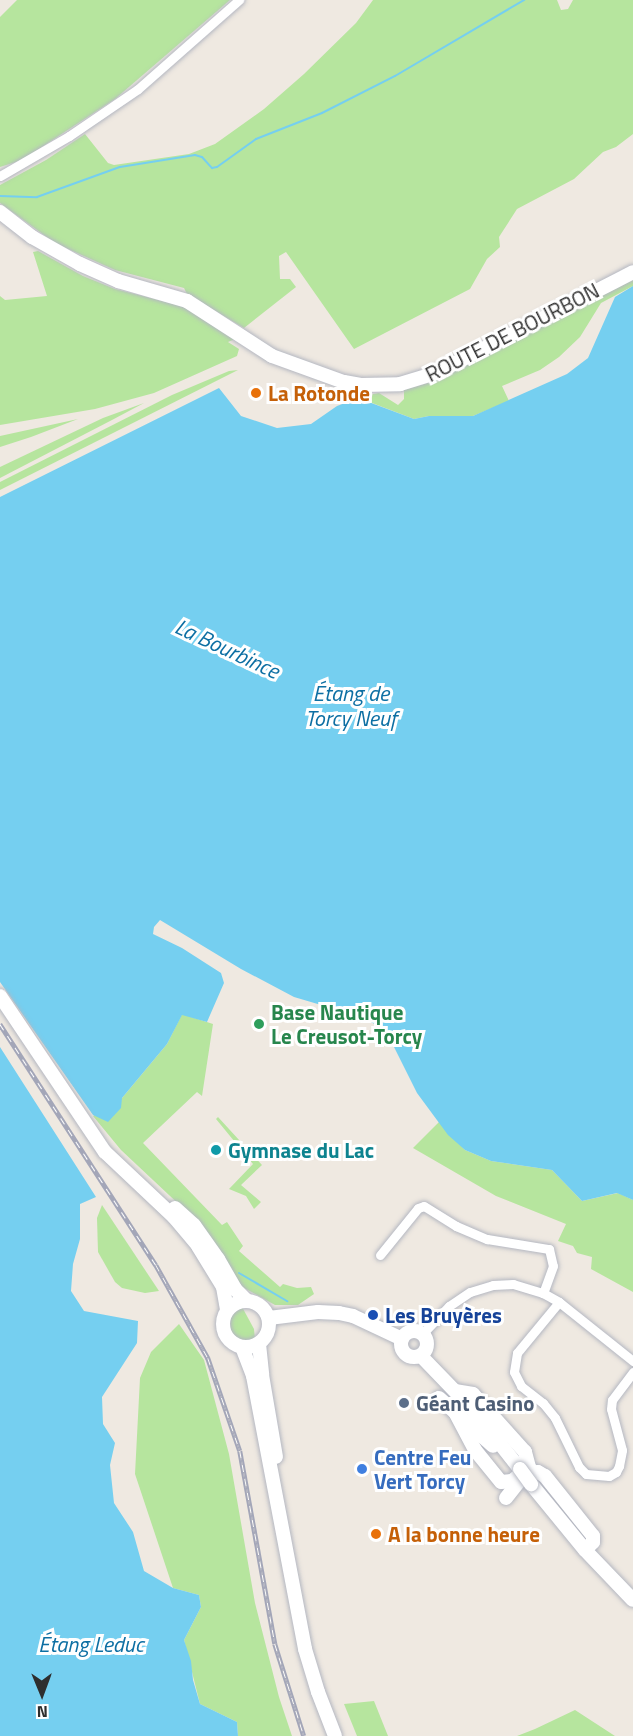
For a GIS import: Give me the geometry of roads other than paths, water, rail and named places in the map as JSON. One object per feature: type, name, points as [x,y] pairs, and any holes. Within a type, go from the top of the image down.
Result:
[{"type":"street","points":[[0,176],[69,136],[138,89],[239,0]]},
{"type":"street","name":"ROUTE DE BOURBON","points":[[0,212],[32,237],[80,264],[118,281],[187,301],[272,356],[344,382],[361,385],[400,384],[436,373],[633,272]]},
{"type":"street","points":[[0,996],[105,1152],[174,1217],[198,1246],[223,1287],[227,1310]]},
{"type":"street","points":[[86,1124],[194,1225],[218,1259],[235,1289],[246,1300]]},
{"type":"street","points":[[380,1255],[418,1208],[424,1206],[456,1226],[487,1239],[549,1249],[553,1266],[543,1293]]},
{"type":"street","points":[[422,1334],[456,1300],[480,1288],[503,1284],[543,1293],[559,1302],[633,1361]]},
{"type":"street","points":[[246,1300],[261,1305],[269,1318],[268,1332],[259,1344],[242,1347],[235,1344],[225,1333],[224,1317],[227,1310],[239,1301],[246,1300]]},
{"type":"street","points":[[559,1302],[517,1353],[514,1372],[521,1386],[550,1411],[579,1467],[586,1474],[609,1476],[619,1466],[622,1450],[611,1409],[612,1400],[633,1372]]},
{"type":"street","points":[[269,1318],[318,1312],[339,1313],[353,1316],[402,1339]]},
{"type":"street","points":[[409,1332],[422,1334],[427,1345],[421,1356],[414,1358],[404,1354],[400,1346],[402,1339],[409,1332]]},
{"type":"street","points":[[259,1344],[288,1561]]},
{"type":"street","points":[[242,1347],[253,1376],[312,1673],[335,1736]]},
{"type":"street","points":[[421,1356],[456,1391],[585,1550],[633,1600]]},
{"type":"street","points":[[455,1412],[475,1450],[501,1482],[512,1481],[529,1467],[525,1452],[473,1394],[456,1391]]},
{"type":"street","points":[[439,1398],[520,1469]]},
{"type":"street","points":[[506,1498],[520,1480],[530,1473],[538,1472],[544,1476],[593,1536],[593,1542],[585,1550]]},
{"type":"water","name":"Étang de Torcy Neuf","points":[[633,286],[633,1200],[617,1193],[582,1201],[552,1170],[491,1161],[465,1150],[448,1135],[417,1093],[390,1039],[377,1025],[355,1015],[294,997],[241,969],[160,920],[154,927],[153,934],[182,948],[221,973],[224,983],[207,1022],[182,1015],[167,1044],[122,1098],[121,1108],[108,1122],[93,1115],[0,982],[0,497],[219,388],[241,416],[277,428],[311,424],[337,406],[358,398],[414,419],[429,416],[473,416],[567,374],[588,358],[615,297]]},
{"type":"water","name":"Étang Leduc","points":[[0,1047],[96,1197],[80,1204],[80,1239],[73,1264],[71,1291],[84,1311],[138,1321],[137,1343],[102,1397],[103,1424],[115,1443],[110,1465],[114,1503],[133,1532],[144,1571],[173,1588],[199,1595],[201,1607],[184,1640],[191,1661],[193,1680],[200,1704],[237,1722],[238,1736],[0,1736]]},
{"type":"waterway","points":[[0,196],[37,197],[120,167],[195,155],[202,157],[212,168],[217,167],[256,139],[322,113],[395,76],[524,0]]},
{"type":"waterway","points":[[239,1273],[287,1301]]},
{"type":"railway","points":[[0,1024],[156,1265],[208,1358],[240,1451],[275,1644],[304,1736]]},
{"type":"place","name":"La Rotonde","points":[[256,393]]},
{"type":"place","name":"Base Nautique Le Creusot-Torcy","points":[[259,1024]]},
{"type":"place","name":"Gymnase du Lac","points":[[216,1150]]},
{"type":"place","name":"Les Bruyères","points":[[373,1315]]},
{"type":"place","name":"Géant Casino","points":[[404,1403]]},
{"type":"place","name":"Centre Feu Vert Torcy","points":[[362,1469]]},
{"type":"place","name":"A la bonne heure","points":[[376,1534]]},
{"type":"water label","name":"La Bourbince","points":[[227,649]]}]
